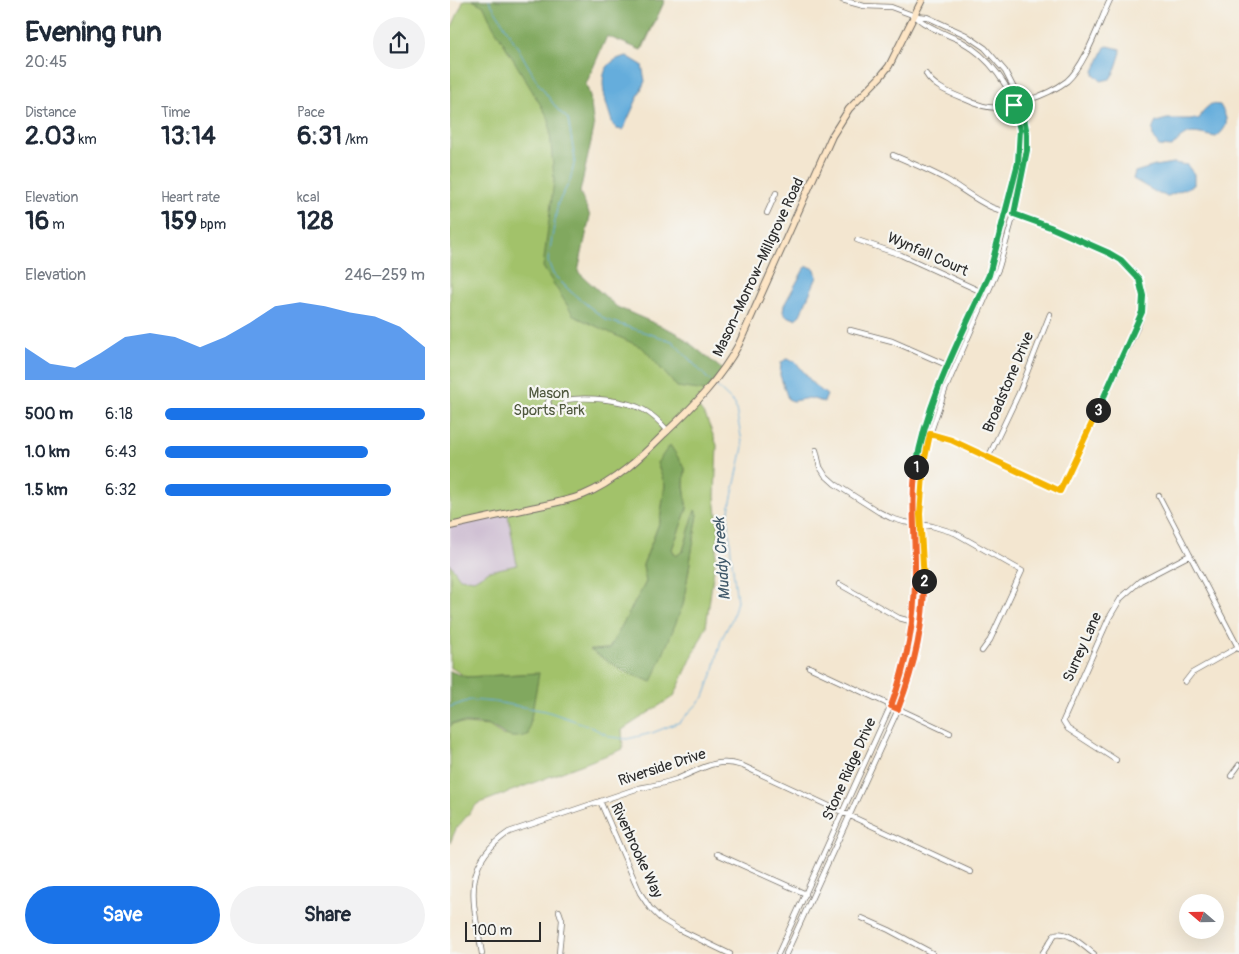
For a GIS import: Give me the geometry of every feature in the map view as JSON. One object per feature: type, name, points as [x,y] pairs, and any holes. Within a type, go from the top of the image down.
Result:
[{"type":"street","points":[[842,0],[864,6],[892,7],[915,16]]},
{"type":"street","name":"Mason–Morrow–Millgrove Road","points":[[450,526],[571,499],[596,490],[630,466],[706,391],[723,370],[739,344],[832,136],[849,109],[886,70],[922,0]]},
{"type":"street","points":[[926,74],[936,86],[981,107],[997,108],[1014,105],[1050,92],[1075,73],[1084,58],[1110,0]]},
{"type":"street","name":"Stone Ridge Drive","points":[[786,954],[898,709],[913,668],[924,602],[920,524],[923,469],[930,434],[945,390],[999,267],[1014,214],[1027,150],[1027,134],[1021,103],[1005,70],[985,48],[966,35],[927,17],[915,16]]},
{"type":"street","name":"Stone Ridge Drive","points":[[778,954],[891,706],[909,647],[915,568],[915,477],[924,433],[934,398],[993,264],[1020,152],[1020,130],[1014,105],[999,75],[981,55],[967,44],[924,24],[915,16]]},
{"type":"street","points":[[893,155],[942,178],[978,200],[1050,227],[1121,260],[1139,279],[1143,296],[1144,305],[1136,328],[1060,491],[951,440],[924,433]]},
{"type":"street","points":[[767,213],[776,193]]},
{"type":"street","name":"Wynfall Court","points":[[857,240],[901,255],[988,295]]},
{"type":"street","name":"Broadstone Drive","points":[[988,458],[1018,393],[1050,314]]},
{"type":"street","points":[[850,330],[892,341],[955,368]]},
{"type":"street","points":[[566,400],[579,397],[630,404],[648,412],[668,430]]},
{"type":"street","points":[[816,450],[820,467],[835,484],[891,518],[955,533],[1022,571],[990,640],[982,652]]},
{"type":"street","points":[[1159,496],[1238,648],[1192,673],[1185,682]]},
{"type":"street","name":"Surrey Lane","points":[[1116,760],[1068,729],[1063,724],[1063,721],[1109,618],[1121,598],[1140,581],[1190,555]]},
{"type":"street","points":[[839,584],[886,611],[912,623],[920,624]]},
{"type":"street","points":[[809,667],[950,733]]},
{"type":"street","name":"Riverside Drive","points":[[482,954],[473,891],[478,864],[486,851],[497,840],[509,832],[639,788],[662,784],[708,765],[730,762],[743,766],[971,872]]},
{"type":"street","points":[[1231,776],[1239,765]]},
{"type":"street","name":"Riverbrooke Way","points":[[600,801],[640,893],[650,908],[662,919],[678,929],[730,954]]},
{"type":"street","points":[[718,854],[812,896]]},
{"type":"street","points":[[559,910],[562,920],[559,954]]},
{"type":"street","points":[[862,918],[889,930],[931,954]]},
{"type":"street","points":[[1042,954],[1055,934],[1058,933],[1065,935],[1094,954]]},
{"type":"shaded area","points":[[508,513],[517,565],[489,571],[474,581],[460,578],[450,564],[450,526]]},
{"type":"green space","name":"Mason Sports Park","points":[[464,0],[665,0],[643,48],[608,31],[568,119],[548,261],[713,383],[695,403],[706,417],[717,445],[715,497],[719,532],[706,627],[674,696],[622,730],[623,749],[477,804],[456,829],[450,843],[450,727],[453,723],[489,726],[504,736],[539,673],[466,677],[450,667],[450,564],[460,578],[474,580],[489,571],[517,565],[508,514],[450,526],[450,31]],"holes":[[[657,463],[685,468],[684,485],[687,509],[672,549],[676,556],[683,551],[695,511],[698,514],[683,605],[625,672],[591,650],[609,649],[646,582],[643,565],[660,521],[665,485]]]},
{"type":"green space","points":[[472,0],[662,0],[664,2],[641,50],[607,36],[586,84],[590,96],[594,128],[580,192],[590,216],[578,272],[617,307],[677,333],[723,370],[706,391],[677,387],[643,348],[574,316],[543,267],[554,180],[549,119],[492,24],[484,6]]},
{"type":"green space","points":[[670,445],[685,468],[684,485],[687,509],[672,549],[676,556],[683,551],[695,510],[698,514],[683,605],[652,682],[625,672],[590,650],[609,649],[646,582],[643,565],[660,521],[665,485],[657,463]]},
{"type":"green space","points":[[450,671],[466,677],[539,673],[528,735],[520,737],[508,736],[492,727],[478,724],[453,723],[450,727]]},
{"type":"water","points":[[1105,47],[1120,49],[1121,52],[1115,71],[1110,79],[1101,81],[1094,74],[1094,71]]},
{"type":"water","points":[[627,56],[642,65],[645,81],[623,130],[617,129],[613,125],[603,84],[608,66],[615,60]]},
{"type":"water","points":[[1211,104],[1220,105],[1225,114],[1226,126],[1221,133],[1216,137],[1191,133],[1182,137],[1172,147],[1159,146],[1153,134],[1156,122],[1167,119],[1199,119],[1204,110]]},
{"type":"water","points":[[1173,163],[1187,165],[1194,174],[1194,185],[1168,196],[1159,194],[1133,179],[1135,172]]},
{"type":"water","points":[[808,266],[815,269],[817,277],[800,315],[795,319],[786,316],[783,312],[784,305],[804,269]]},
{"type":"water","points":[[786,359],[795,361],[814,385],[827,395],[824,402],[809,398],[793,401],[788,399],[780,375],[781,363]]},
{"type":"waterway","name":"Muddy Creek","points":[[489,0],[538,83],[558,110],[568,119],[575,160],[570,181],[558,203],[548,261],[553,274],[571,292],[606,320],[672,341],[710,381]]},
{"type":"waterway","name":"Muddy Creek","points":[[450,707],[470,700],[495,702],[546,711],[587,725],[611,737],[627,739],[652,733],[680,722],[704,697],[714,669],[721,640],[732,619],[737,601],[728,515],[743,447],[735,404],[715,385]]},
{"type":"route","points":[[1021,103],[1026,122],[1027,150],[1014,214],[1050,227],[1121,260],[1139,279],[1144,305],[1136,328],[1060,491],[951,440],[930,434],[924,463],[920,514],[924,562],[924,602],[913,668],[898,709],[891,706],[909,647],[914,606],[915,477],[918,454],[926,422],[941,380],[989,275],[996,254],[1020,152],[1019,119],[1014,105],[1021,103]]}]
